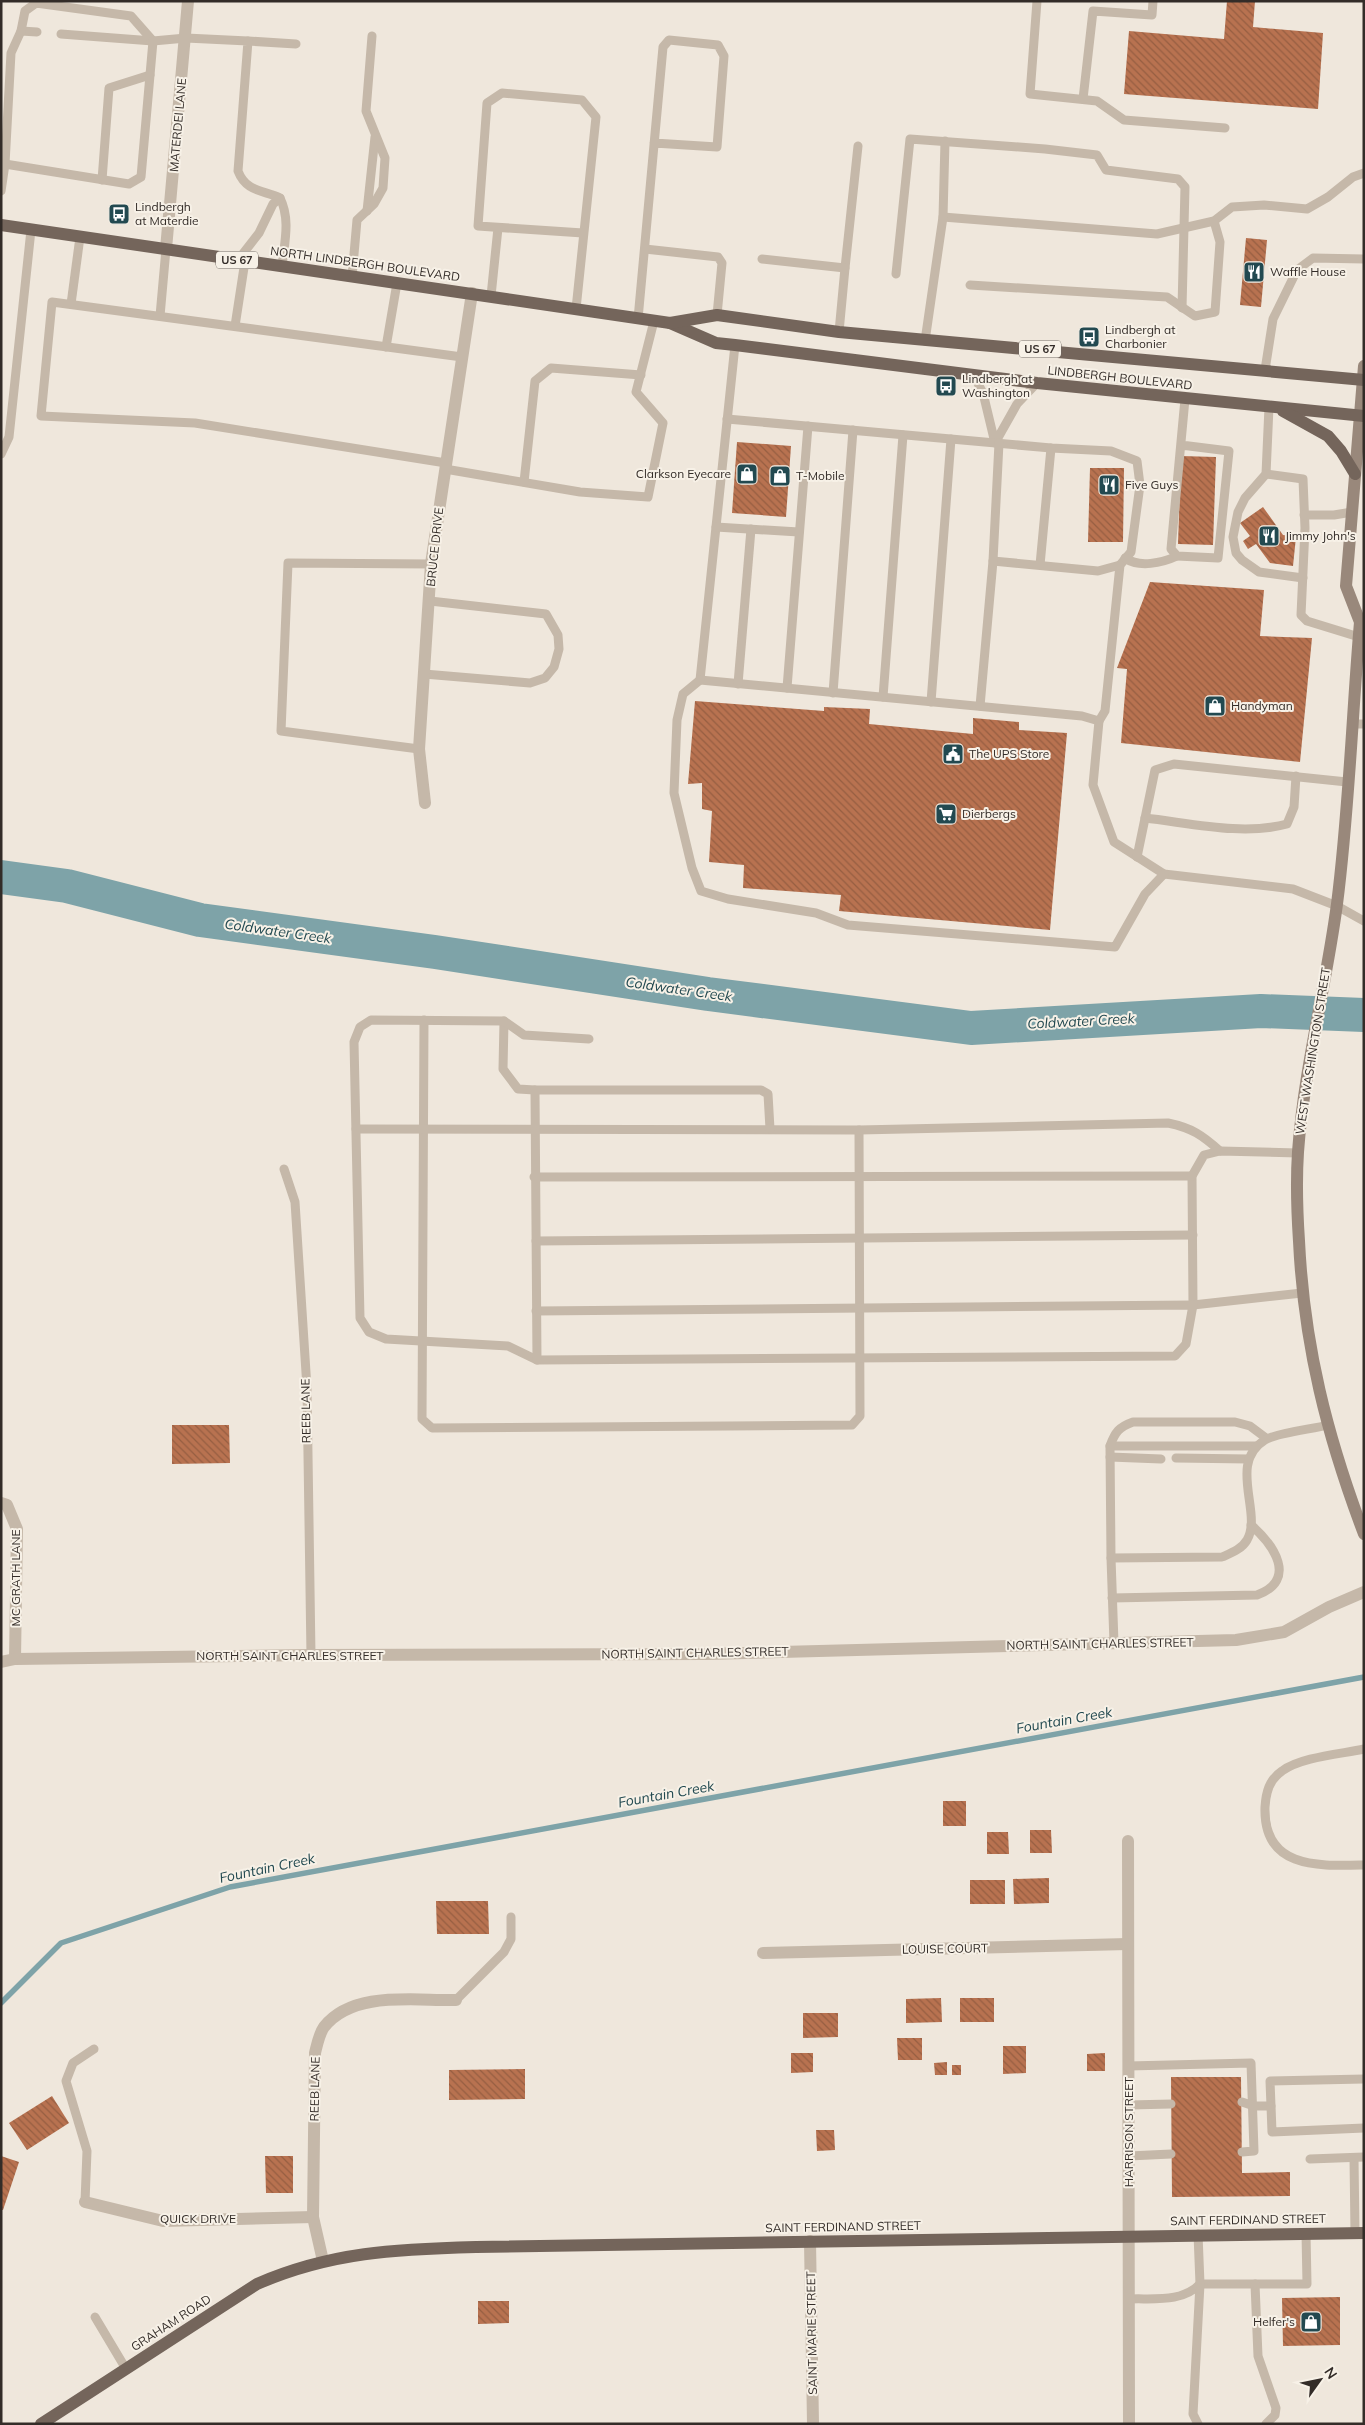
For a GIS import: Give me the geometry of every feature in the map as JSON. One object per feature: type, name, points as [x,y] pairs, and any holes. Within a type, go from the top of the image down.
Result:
[{"type":"main road","name":"NORTH LINDBERGH BOULEVARD","points":[[1,225],[576,309]]},
{"type":"main road","name":"LINDBERGH BOULEVARD","points":[[576,309],[670,323],[716,342],[734,345],[974,376],[1362,416]]},
{"type":"main road","name":"LINDBERGH BOULEVARD","points":[[670,323],[717,314],[839,332],[925,341],[1363,380]]},
{"type":"main road","name":"WEST WASHINGTON STREET","points":[[1364,366],[1362,416],[1355,474],[1346,586],[1362,618],[1358,637],[1358,724],[1347,782],[1336,906],[1310,1054],[1298,1152],[1296,1194],[1302,1293],[1308,1341],[1320,1399],[1347,1490],[1364,1534]]},
{"type":"main road","points":[[1274,408],[1328,436],[1341,451],[1355,474]]},
{"type":"main road","name":"SAINT FERDINAND STREET","points":[[324,2261],[367,2252],[407,2248],[1198,2234],[1359,2233]]},
{"type":"main road","name":"GRAHAM ROAD","points":[[41,2424],[257,2284],[290,2270],[324,2261]]},
{"type":"street","name":"MATERDEI LANE","points":[[166,249],[188,1]]},
{"type":"street","name":"BRUCE DRIVE","points":[[426,803],[418,749],[430,601],[431,564],[472,293]]},
{"type":"street","name":"MC GRATH LANE","points":[[1,1503],[7,1505],[17,1529],[16,1659]]},
{"type":"street","name":"NORTH SAINT CHARLES STREET","points":[[1,1662],[16,1659],[310,1655],[707,1654],[1236,1640],[1284,1632],[1329,1607],[1364,1592]]},
{"type":"street","name":"HARRISON STREET","points":[[1128,1841],[1129,2424]]},
{"type":"street","name":"LOUISE COURT","points":[[763,1953],[1128,1944]]},
{"type":"street","name":"REEB LANE","points":[[324,2261],[314,2218],[314,2053],[324,2028],[346,2009],[378,2001],[456,2000]]},
{"type":"street","name":"QUICK DRIVE","points":[[85,2202],[163,2221],[314,2218]]},
{"type":"street","name":"SAINT MARIE STREET","points":[[810,2241],[813,2424]]},
{"type":"lane","points":[[1037,1],[1030,94],[1097,101],[1124,120],[1225,128]]},
{"type":"lane","points":[[1083,99],[1094,6],[1152,15],[1153,1]]},
{"type":"lane","points":[[1,191],[11,53],[22,31],[25,11],[36,3],[131,16],[153,41],[141,177],[129,184],[4,164]]},
{"type":"lane","points":[[22,31],[37,32]]},
{"type":"lane","points":[[61,34],[153,41],[186,38],[296,44]]},
{"type":"lane","points":[[352,277],[357,220],[374,204],[383,188],[385,158],[366,111],[372,36]]},
{"type":"lane","points":[[638,319],[645,249],[654,143],[663,47],[669,40],[718,45],[724,56],[717,146],[654,143]]},
{"type":"lane","points":[[248,41],[238,171],[241,180],[248,187],[280,198],[285,207],[287,222],[282,267]]},
{"type":"lane","points":[[102,180],[110,88],[150,75]]},
{"type":"lane","points":[[576,309],[584,233],[596,117],[582,100],[502,92],[487,103],[478,226],[584,233]]},
{"type":"lane","points":[[367,211],[375,135]]},
{"type":"lane","points":[[896,274],[910,139],[1045,148],[1097,155],[1106,170],[1178,179],[1185,187],[1182,308]]},
{"type":"lane","points":[[925,341],[944,217],[945,141]]},
{"type":"lane","points":[[839,332],[858,146]]},
{"type":"lane","points":[[944,217],[1157,234],[1214,221],[1232,207],[1264,205],[1307,209],[1328,197],[1353,177],[1364,173]]},
{"type":"lane","points":[[235,326],[241,261],[259,233],[273,204],[280,198]]},
{"type":"lane","points":[[970,285],[1166,297],[1195,316],[1215,312],[1220,242],[1214,221]]},
{"type":"lane","points":[[491,296],[498,228]]},
{"type":"lane","points":[[1,454],[9,437],[31,230]]},
{"type":"lane","points":[[71,304],[80,237]]},
{"type":"lane","points":[[160,316],[166,249]]},
{"type":"lane","points":[[645,249],[718,258],[722,262],[717,314]]},
{"type":"lane","points":[[1265,370],[1273,319],[1297,270],[1313,258],[1364,259]]},
{"type":"lane","points":[[762,259],[845,268]]},
{"type":"lane","points":[[386,347],[397,283]]},
{"type":"lane","points":[[462,357],[52,302],[41,416],[195,422],[570,490],[648,497],[663,423],[636,392],[654,321]]},
{"type":"lane","points":[[734,345],[700,680],[683,694],[676,720],[674,793],[692,868],[700,891],[728,899],[816,913],[848,925],[1115,947],[1145,894],[1164,874]]},
{"type":"lane","points":[[524,482],[535,381],[551,368],[641,375]]},
{"type":"lane","points":[[974,376],[983,393],[997,443],[993,561],[980,706]]},
{"type":"lane","points":[[997,443],[1017,404],[1037,383]]},
{"type":"lane","points":[[1177,556],[1171,549],[1185,399]]},
{"type":"lane","points":[[1274,408],[1266,474],[1245,498],[1238,512],[1233,537],[1236,553],[1258,572],[1302,578]]},
{"type":"lane","points":[[727,419],[1051,448],[1112,451],[1137,461],[1140,485],[1131,552],[1122,562],[1098,571],[993,561]]},
{"type":"lane","points":[[787,688],[808,426]]},
{"type":"lane","points":[[833,693],[853,430]]},
{"type":"lane","points":[[883,697],[903,435]]},
{"type":"lane","points":[[931,702],[951,439]]},
{"type":"lane","points":[[1122,562],[1134,564],[1156,562],[1177,556],[1218,558],[1229,451],[1180,445]]},
{"type":"lane","points":[[1040,565],[1051,448]]},
{"type":"lane","points":[[1266,474],[1303,478],[1304,515],[1301,615],[1307,621],[1358,637]]},
{"type":"lane","points":[[1304,515],[1334,516],[1352,512]]},
{"type":"lane","points":[[716,527],[799,532]]},
{"type":"lane","points":[[738,684],[751,529]]},
{"type":"lane","points":[[1122,562],[1105,711],[1099,721],[1093,785],[1114,842],[1164,874],[1293,889],[1336,906],[1364,921]]},
{"type":"lane","points":[[418,749],[281,731],[288,563],[431,564]]},
{"type":"lane","points":[[424,674],[530,683],[545,678],[554,667],[559,649],[558,635],[546,614],[430,601]]},
{"type":"lane","points":[[700,680],[1082,716],[1099,721]]},
{"type":"lane","points":[[1137,857],[1156,770],[1174,764],[1347,782]]},
{"type":"lane","points":[[1145,818],[1225,827],[1271,829],[1287,824],[1294,807],[1296,776]]},
{"type":"lane","points":[[588,1039],[524,1035],[504,1021],[371,1020],[360,1027],[354,1042],[360,1318],[369,1332],[386,1339],[508,1346],[538,1360],[1175,1356],[1186,1344],[1193,1305],[1192,1176],[1204,1155],[1220,1151],[1298,1152]]},
{"type":"lane","points":[[424,1020],[422,1419],[432,1428],[852,1425],[860,1416],[859,1130]]},
{"type":"lane","points":[[504,1021],[503,1069],[518,1089],[762,1090],[768,1094],[770,1130]]},
{"type":"lane","points":[[534,1090],[533,1128],[538,1360]]},
{"type":"lane","points":[[356,1129],[424,1127],[859,1130],[1168,1123],[1188,1127],[1205,1137],[1220,1151]]},
{"type":"lane","name":"REEB LANE","points":[[284,1168],[295,1202],[306,1388],[310,1655]]},
{"type":"lane","points":[[534,1178],[1192,1176]]},
{"type":"lane","points":[[536,1241],[1193,1235]]},
{"type":"lane","points":[[536,1311],[1193,1305],[1302,1293]]},
{"type":"lane","points":[[1114,1643],[1110,1446],[1114,1433],[1122,1426],[1133,1422],[1235,1422],[1250,1426],[1266,1438]]},
{"type":"lane","points":[[1111,1558],[1222,1557],[1237,1551],[1248,1540],[1250,1525],[1246,1478],[1249,1459],[1256,1446],[1266,1438],[1328,1426]]},
{"type":"lane","points":[[1110,1446],[1256,1446]]},
{"type":"lane","points":[[1110,1457],[1161,1459]]},
{"type":"lane","points":[[1176,1458],[1249,1459]]},
{"type":"lane","points":[[1112,1598],[1257,1596],[1269,1591],[1278,1580],[1280,1566],[1273,1550],[1263,1536],[1250,1525]]},
{"type":"lane","points":[[1364,1749],[1301,1762],[1282,1771],[1266,1790],[1265,1820],[1275,1847],[1295,1860],[1324,1866],[1364,1866]]},
{"type":"lane","points":[[456,2000],[504,1952],[511,1939],[511,1917]]},
{"type":"lane","points":[[85,2202],[87,2151],[66,2081],[73,2063],[94,2049]]},
{"type":"lane","points":[[1128,2066],[1251,2063],[1254,2106],[1254,2152],[1242,2152]]},
{"type":"lane","points":[[1364,2079],[1270,2081],[1272,2132],[1364,2128]]},
{"type":"lane","points":[[1242,2102],[1254,2106],[1271,2106]]},
{"type":"lane","points":[[1129,2105],[1171,2104]]},
{"type":"lane","points":[[1129,2156],[1171,2154]]},
{"type":"lane","points":[[1310,2159],[1359,2158],[1359,2233]]},
{"type":"lane","points":[[1130,2299],[1182,2296],[1193,2291],[1200,2284],[1307,2284],[1306,2233]]},
{"type":"lane","points":[[1198,2234],[1200,2284],[1193,2414],[1198,2424]]},
{"type":"lane","points":[[1255,2284],[1258,2356],[1276,2408],[1275,2415],[1266,2424]]},
{"type":"lane","points":[[94,2317],[126,2369]]},
{"type":"building","points":[[1227,1],[1255,1],[1253,27],[1323,33],[1318,109],[1124,94],[1129,31],[1224,39]]},
{"type":"building","name":"Waffle House","points":[[1246,238],[1267,240],[1261,307],[1240,305]]},
{"type":"building","points":[[737,442],[791,446],[786,517],[732,513]]},
{"type":"building","points":[[1181,456],[1216,457],[1213,545],[1178,544]]},
{"type":"building","points":[[1090,468],[1124,468],[1123,542],[1088,542]]},
{"type":"building","name":"Jimmy John's","points":[[1263,507],[1283,535],[1296,537],[1293,566],[1270,563],[1256,544],[1248,549],[1243,541],[1250,536],[1240,523]]},
{"type":"building","name":"Handyman","points":[[1150,582],[1264,590],[1260,636],[1312,638],[1300,762],[1121,743],[1127,669],[1117,668]]},
{"type":"building","points":[[695,701],[824,711],[824,707],[870,709],[869,724],[973,734],[973,718],[1019,722],[1019,730],[1067,733],[1050,930],[839,911],[841,895],[743,888],[744,865],[709,862],[712,811],[702,809],[702,783],[688,784]]},
{"type":"building","points":[[172,1425],[229,1425],[230,1463],[172,1464]]},
{"type":"building","points":[[943,1801],[966,1801],[966,1826],[943,1826]]},
{"type":"building","points":[[1030,1830],[1051,1830],[1052,1853],[1030,1853]]},
{"type":"building","points":[[987,1832],[1008,1832],[1009,1854],[987,1854]]},
{"type":"building","points":[[1049,1878],[1049,1903],[1014,1904],[1013,1879]]},
{"type":"building","points":[[970,1880],[1005,1880],[1005,1904],[970,1904]]},
{"type":"building","points":[[436,1901],[488,1901],[489,1934],[437,1934]]},
{"type":"building","points":[[941,1998],[942,2022],[906,2023],[906,1999]]},
{"type":"building","points":[[960,1998],[994,1998],[994,2022],[960,2022]]},
{"type":"building","points":[[803,2013],[838,2013],[838,2037],[803,2038]]},
{"type":"building","points":[[897,2038],[922,2038],[922,2060],[898,2060]]},
{"type":"building","points":[[1003,2046],[1026,2046],[1026,2073],[1003,2074]]},
{"type":"building","points":[[791,2053],[813,2053],[813,2072],[791,2073]]},
{"type":"building","points":[[1105,2053],[1105,2071],[1087,2071],[1087,2054]]},
{"type":"building","points":[[947,2062],[947,2075],[935,2075],[934,2063]]},
{"type":"building","points":[[952,2065],[961,2065],[961,2075],[952,2075]]},
{"type":"building","points":[[525,2069],[525,2099],[449,2100],[449,2070]]},
{"type":"building","points":[[1171,2077],[1241,2077],[1242,2173],[1290,2172],[1290,2196],[1172,2197]]},
{"type":"building","points":[[52,2096],[69,2123],[27,2150],[9,2123]]},
{"type":"building","points":[[816,2130],[834,2130],[835,2150],[817,2151]]},
{"type":"building","points":[[1,2156],[19,2162],[3,2210],[1,2210]]},
{"type":"building","points":[[265,2156],[293,2156],[293,2193],[266,2193]]},
{"type":"building","name":"Helfer's","points":[[1340,2297],[1340,2345],[1283,2346],[1282,2298]]},
{"type":"building","points":[[478,2301],[509,2301],[509,2323],[478,2324]]},
{"type":"waterway","name":"Coldwater Creek","points":[[1,877],[67,886],[200,920],[435,952],[708,994],[971,1028],[1261,1011],[1364,1015]]},
{"type":"waterway","name":"Fountain Creek","points":[[1,2003],[61,1943],[230,1887],[1364,1677]]},
{"type":"place","name":"Lindbergh at Materdie","points":[[119,214]]},
{"type":"place","name":"Waffle House","points":[[1254,272]]},
{"type":"place","name":"Lindbergh at Charbonier","points":[[1089,337]]},
{"type":"place","name":"Lindbergh at Washington","points":[[946,386]]},
{"type":"place","name":"Clarkson Eyecare","points":[[747,474]]},
{"type":"place","name":"T-Mobile","points":[[780,476]]},
{"type":"place","name":"Five Guys","points":[[1109,485]]},
{"type":"place","name":"Jimmy John's","points":[[1269,536]]},
{"type":"place","name":"Handyman","points":[[1215,706]]},
{"type":"place","name":"The UPS Store","points":[[953,754]]},
{"type":"place","name":"Dierbergs","points":[[946,814]]},
{"type":"place","name":"Helfer's","points":[[1311,2322]]}]
